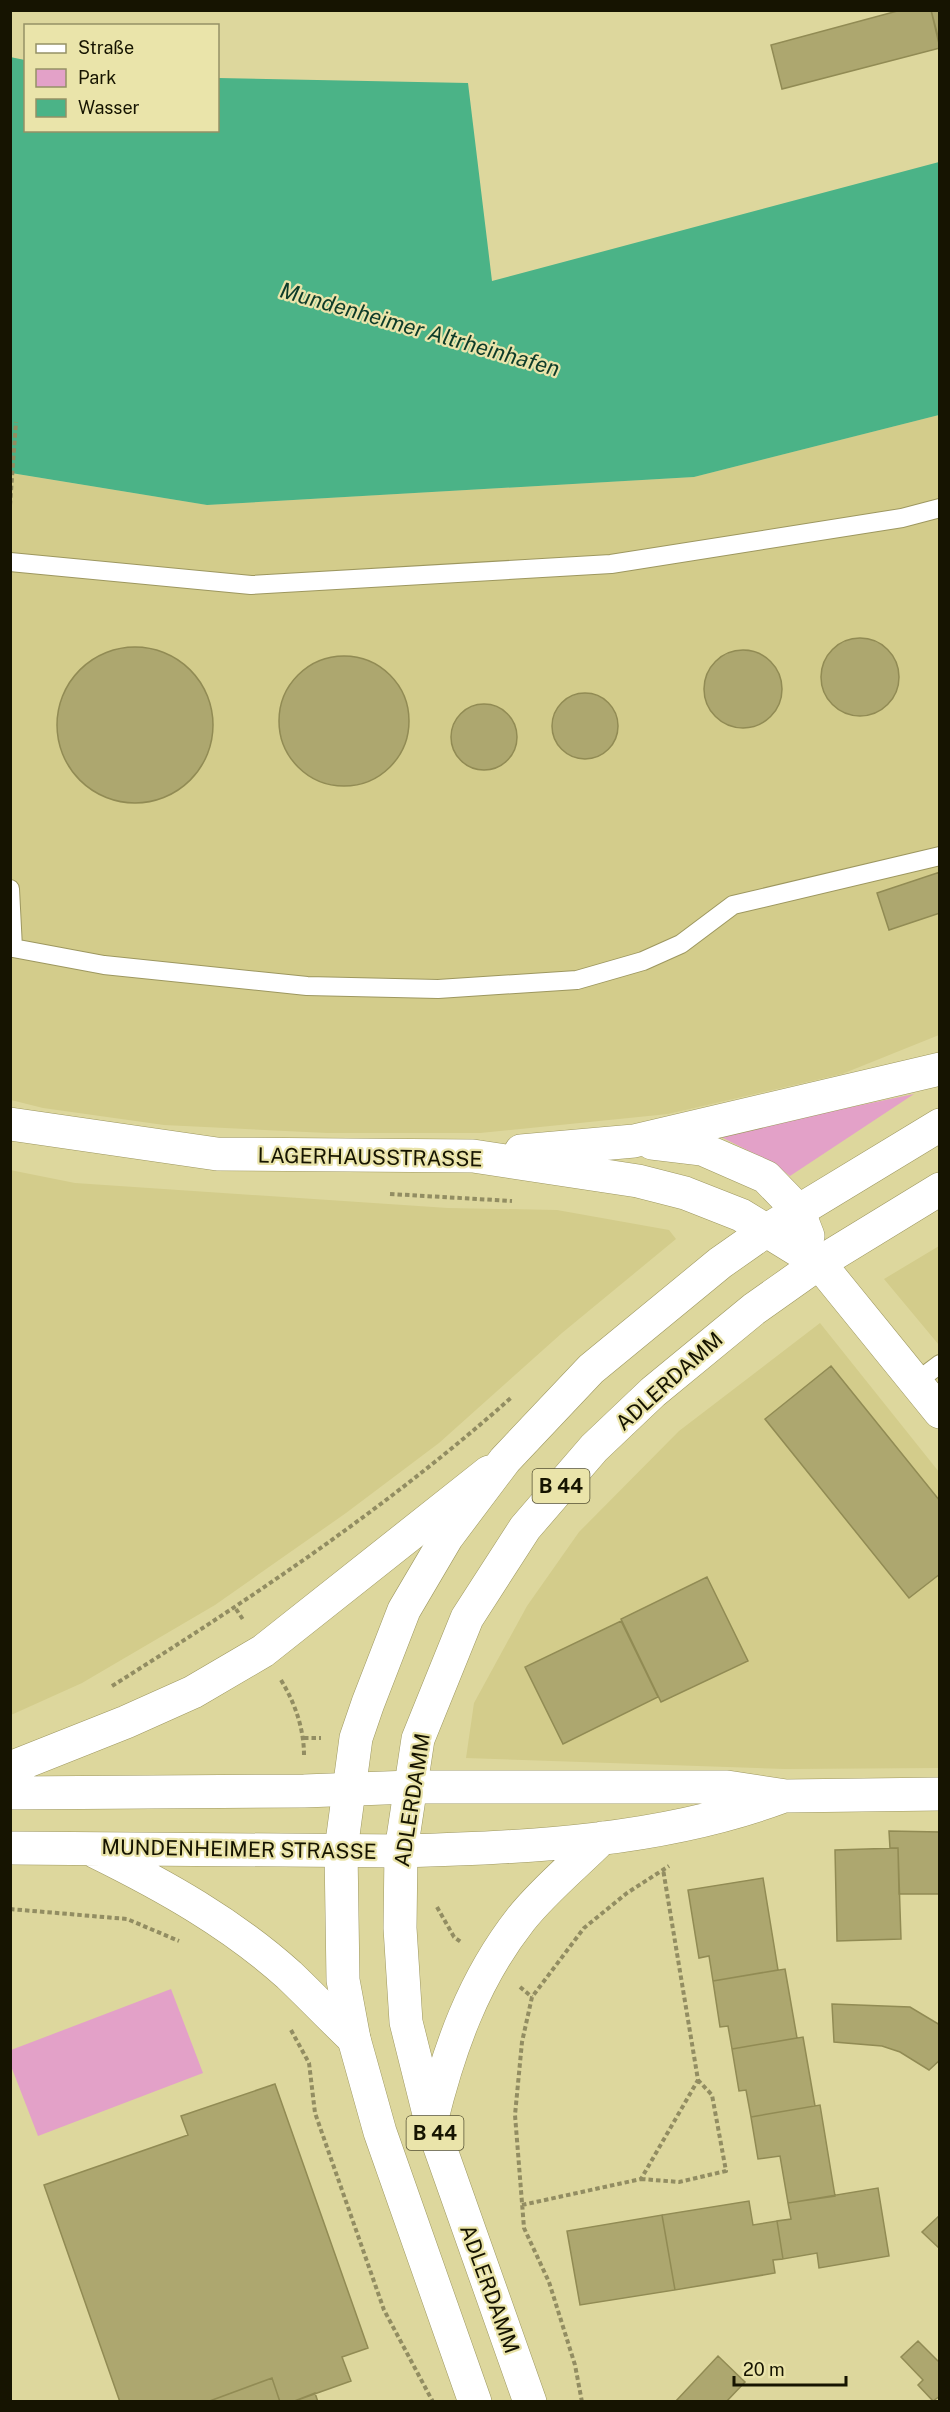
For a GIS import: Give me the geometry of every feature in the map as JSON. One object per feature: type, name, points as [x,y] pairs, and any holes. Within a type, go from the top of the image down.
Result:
[{"type":"street","points":[[473,1156],[634,1141],[939,1069]]},
{"type":"street","name":"LAGERHAUSSTRASSE","points":[[10,1124],[216,1154],[435,1158],[473,1156],[638,1182],[685,1193],[741,1215],[819,1263]]},
{"type":"street","name":"B 44","points":[[475,2402],[380,2132],[354,2039],[343,1980],[341,1850],[356,1738],[404,1610],[447,1537],[505,1460],[591,1369],[720,1263],[767,1230],[939,1125]]},
{"type":"street","points":[[634,1141],[702,1149],[766,1177],[798,1210],[819,1263],[928,1373],[939,1412]]},
{"type":"street","name":"B 44","points":[[819,1263],[939,1189]]},
{"type":"street","name":"ADLERDAMM","points":[[530,2402],[431,2122],[406,2022],[400,1928],[401,1851],[418,1739],[468,1618],[525,1528],[594,1448],[653,1392],[731,1326],[819,1263]]},
{"type":"street","points":[[10,1768],[126,1722],[193,1692],[263,1651],[505,1460]]},
{"type":"street","name":"MUNDENHEIMER STRASSE","points":[[10,1793],[411,1787],[727,1787],[786,1796],[939,1794]]},
{"type":"street","name":"MUNDENHEIMER STRASSE","points":[[10,1848],[401,1851],[602,1838],[736,1814],[786,1796]]},
{"type":"street","points":[[431,2122],[447,2058],[469,2004],[490,1964],[521,1919],[602,1838]]},
{"type":"street","points":[[86,1847],[155,1881],[209,1914],[288,1975],[354,2039]]},
{"type":"lane","points":[[10,562],[251,585],[611,564],[890,520],[939,508]]},
{"type":"lane","points":[[10,889],[14,948],[104,965],[184,976],[307,986],[438,989],[577,980],[643,961],[681,944],[733,905],[939,856]]},
{"type":"path","points":[[10,505],[16,422]]},
{"type":"path","points":[[106,1689],[236,1609]]},
{"type":"path","points":[[582,2402],[576,2365],[549,2282],[524,2228],[515,2115],[522,2042],[532,1997],[584,1928],[673,1864]]},
{"type":"path","points":[[522,2205],[641,2179],[679,2181],[726,2170],[712,2095],[698,2080],[663,1869]]},
{"type":"path","points":[[10,1908],[127,1919],[187,1945]]},
{"type":"path","points":[[285,2020],[309,2063],[315,2113],[384,2310],[433,2402]]},
{"type":"path","points":[[641,2179],[698,2080]]},
{"type":"shaded area","points":[[939,415],[939,1035],[842,1074],[668,1114],[480,1133],[327,1133],[164,1125],[43,1108],[11,1100],[10,473],[207,505],[694,477]]},
{"type":"shaded area","points":[[10,1170],[75,1183],[448,1208],[557,1210],[669,1230],[676,1239],[562,1333],[439,1443],[346,1513],[215,1605],[82,1683],[11,1715]]},
{"type":"shaded area","points":[[939,1246],[939,1345],[884,1279]]},
{"type":"shaded area","points":[[820,1323],[939,1472],[939,1768],[785,1769],[466,1758],[474,1703],[527,1606],[579,1532],[679,1431]]},
{"type":"green space","points":[[914,1094],[790,1176],[773,1163],[717,1135]]},
{"type":"green space","points":[[171,1989],[203,2073],[38,2136],[11,2066],[11,2050]]},
{"type":"water","name":"Mundenheimer Altrheinhafen","points":[[10,57],[24,60],[24,132],[219,132],[219,78],[468,83],[492,281],[939,162],[939,415],[694,477],[207,505],[11,473]]},
{"type":"building","points":[[901,10],[931,10],[940,48],[782,89],[771,45]]},
{"type":"building","points":[[931,10],[940,10],[940,44]]},
{"type":"building","points":[[860,638],[875,641],[888,649],[896,662],[899,677],[896,692],[888,705],[875,713],[860,716],[845,713],[832,705],[824,692],[821,677],[824,662],[832,649],[845,641]]},
{"type":"building","points":[[135,647],[165,653],[190,670],[207,695],[213,725],[207,755],[190,780],[165,797],[135,803],[105,797],[80,780],[63,755],[57,725],[63,695],[80,670],[105,653]]},
{"type":"building","points":[[743,650],[758,653],[771,661],[779,674],[782,689],[779,704],[771,717],[758,725],[743,728],[728,725],[715,717],[707,704],[704,689],[707,674],[715,661],[728,653]]},
{"type":"building","points":[[344,656],[369,661],[390,675],[404,696],[409,721],[404,746],[390,767],[369,781],[344,786],[319,781],[298,767],[284,746],[279,721],[284,696],[298,675],[319,661]]},
{"type":"building","points":[[585,693],[598,695],[613,708],[618,726],[616,739],[603,754],[585,759],[572,757],[557,744],[552,726],[554,713],[567,698]]},
{"type":"building","points":[[484,704],[497,706],[512,719],[517,737],[515,750],[502,765],[484,770],[471,768],[456,755],[451,737],[453,724],[466,709]]},
{"type":"building","points":[[940,872],[940,913],[889,930],[877,893]]},
{"type":"building","points":[[831,1366],[940,1501],[940,1574],[909,1598],[765,1419]]},
{"type":"building","points":[[707,1577],[748,1661],[661,1702],[621,1619]]},
{"type":"building","points":[[621,1621],[658,1697],[563,1744],[525,1667]]},
{"type":"building","points":[[889,1831],[940,1832],[940,1894],[899,1894],[898,1848],[890,1848]]},
{"type":"building","points":[[898,1848],[901,1939],[837,1941],[835,1850]]},
{"type":"building","points":[[763,1878],[778,1970],[713,1981],[709,1956],[699,1958],[688,1890]]},
{"type":"building","points":[[785,1969],[797,2038],[732,2049],[728,2026],[720,2027],[713,1981]]},
{"type":"building","points":[[832,2004],[910,2007],[940,2025],[940,2060],[929,2070],[900,2052],[882,2046],[834,2042]]},
{"type":"building","points":[[803,2037],[815,2106],[751,2117],[746,2090],[739,2091],[732,2049]]},
{"type":"building","points":[[275,2084],[368,2348],[342,2357],[351,2381],[292,2402],[280,2402],[272,2378],[207,2402],[120,2402],[44,2185],[188,2135],[181,2116]]},
{"type":"building","points":[[820,2105],[835,2196],[788,2203],[780,2156],[758,2159],[751,2117]]},
{"type":"building","points":[[878,2188],[889,2256],[819,2268],[817,2253],[783,2259],[777,2221],[791,2219],[788,2203]]},
{"type":"building","points":[[749,2201],[753,2225],[777,2221],[783,2259],[773,2260],[775,2273],[675,2290],[662,2215]]},
{"type":"building","points":[[662,2215],[675,2290],[580,2305],[567,2231]]},
{"type":"building","points":[[940,2215],[940,2249],[922,2232]]},
{"type":"building","points":[[918,2341],[940,2363],[940,2396],[933,2401],[918,2385],[923,2380],[901,2357]]},
{"type":"building","points":[[718,2356],[745,2382],[726,2402],[675,2402]]},
{"type":"building","points":[[272,2378],[280,2402],[207,2402]]},
{"type":"building","points":[[315,2393],[318,2402],[292,2402]]}]
